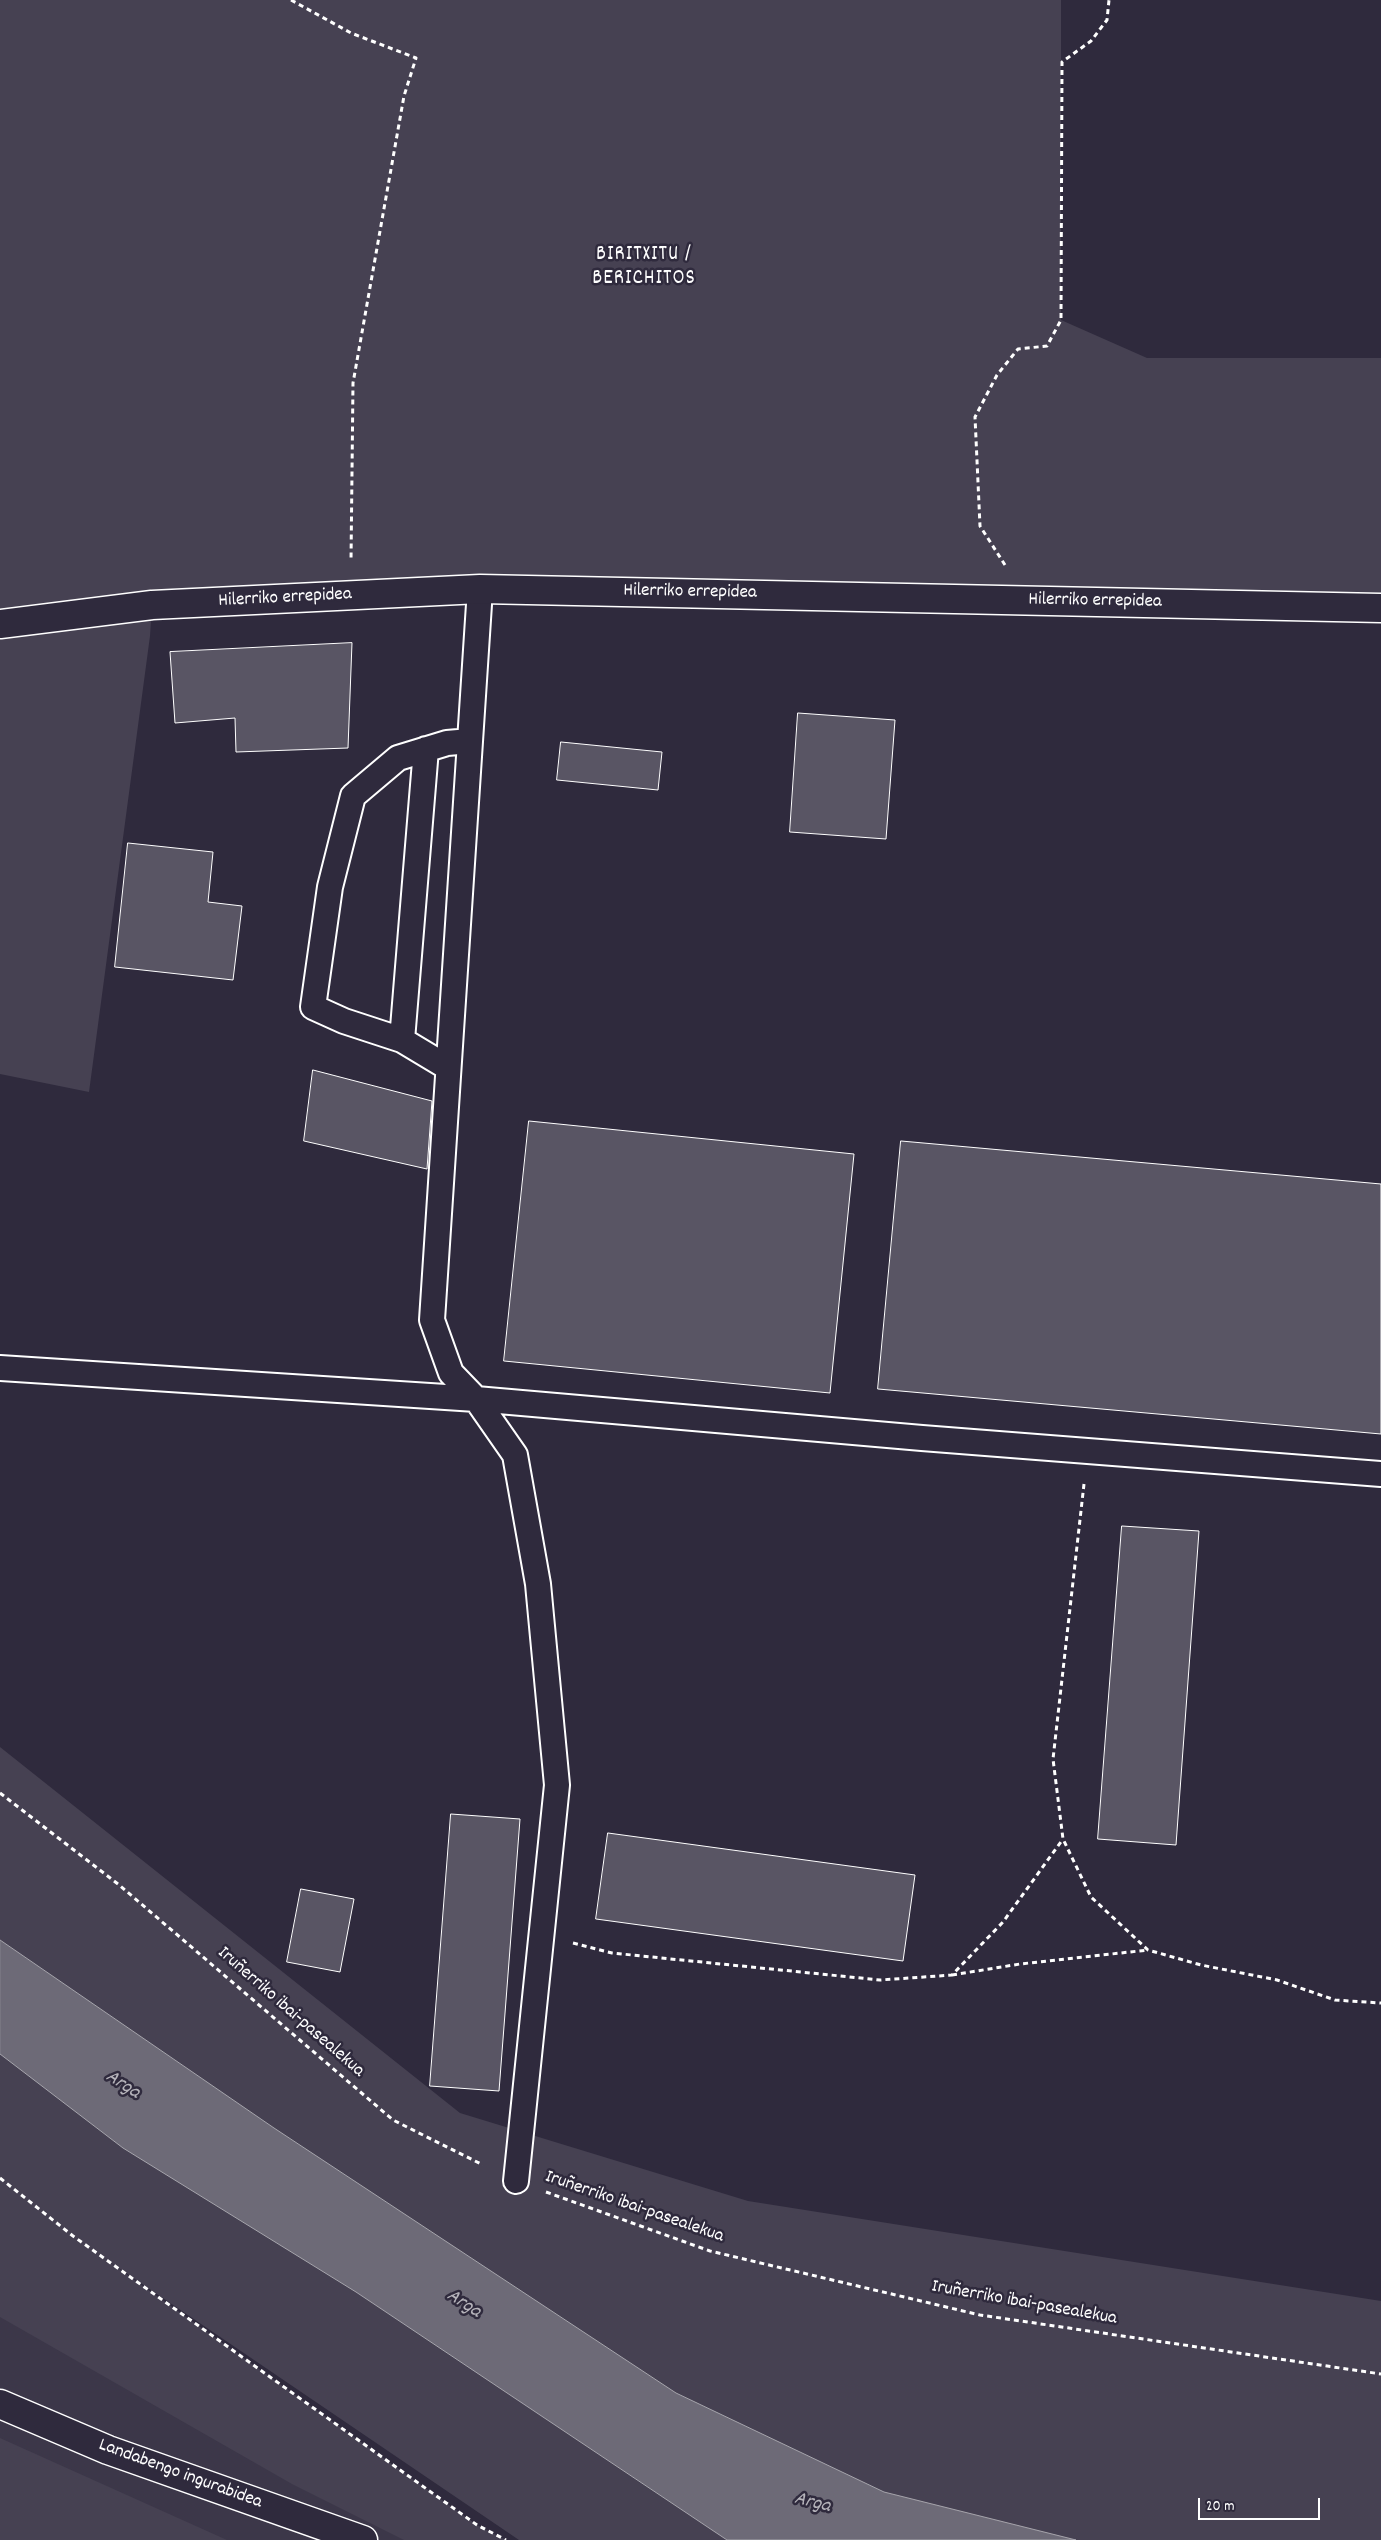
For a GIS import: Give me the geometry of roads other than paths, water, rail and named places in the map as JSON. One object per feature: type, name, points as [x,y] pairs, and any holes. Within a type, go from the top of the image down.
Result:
[{"type":"street","name":"Hilerriko errepidea","points":[[0,624],[152,605],[480,589],[1381,608]]},
{"type":"street","name":"Landabengo ingurabidea","points":[[0,2404],[108,2450],[363,2540]]},
{"type":"lane","points":[[480,589],[447,1067],[432,1320],[451,1373],[476,1400],[516,1454],[538,1584],[557,1785],[516,2181]]},
{"type":"lane","points":[[447,1067],[402,1040],[344,1021],[313,1007],[330,887],[353,796],[398,758],[447,743],[470,741]]},
{"type":"lane","points":[[402,1040],[426,749]]},
{"type":"lane","points":[[0,1368],[476,1400],[1381,1474]]},
{"type":"water","name":"Arga","points":[[0,1940],[274,2128],[676,2393],[884,2492],[1076,2540],[727,2540],[356,2292],[123,2148],[0,2054]]},
{"type":"district","name":"BIRITXITU / BERICHITOS","points":[[644,268]]}]
